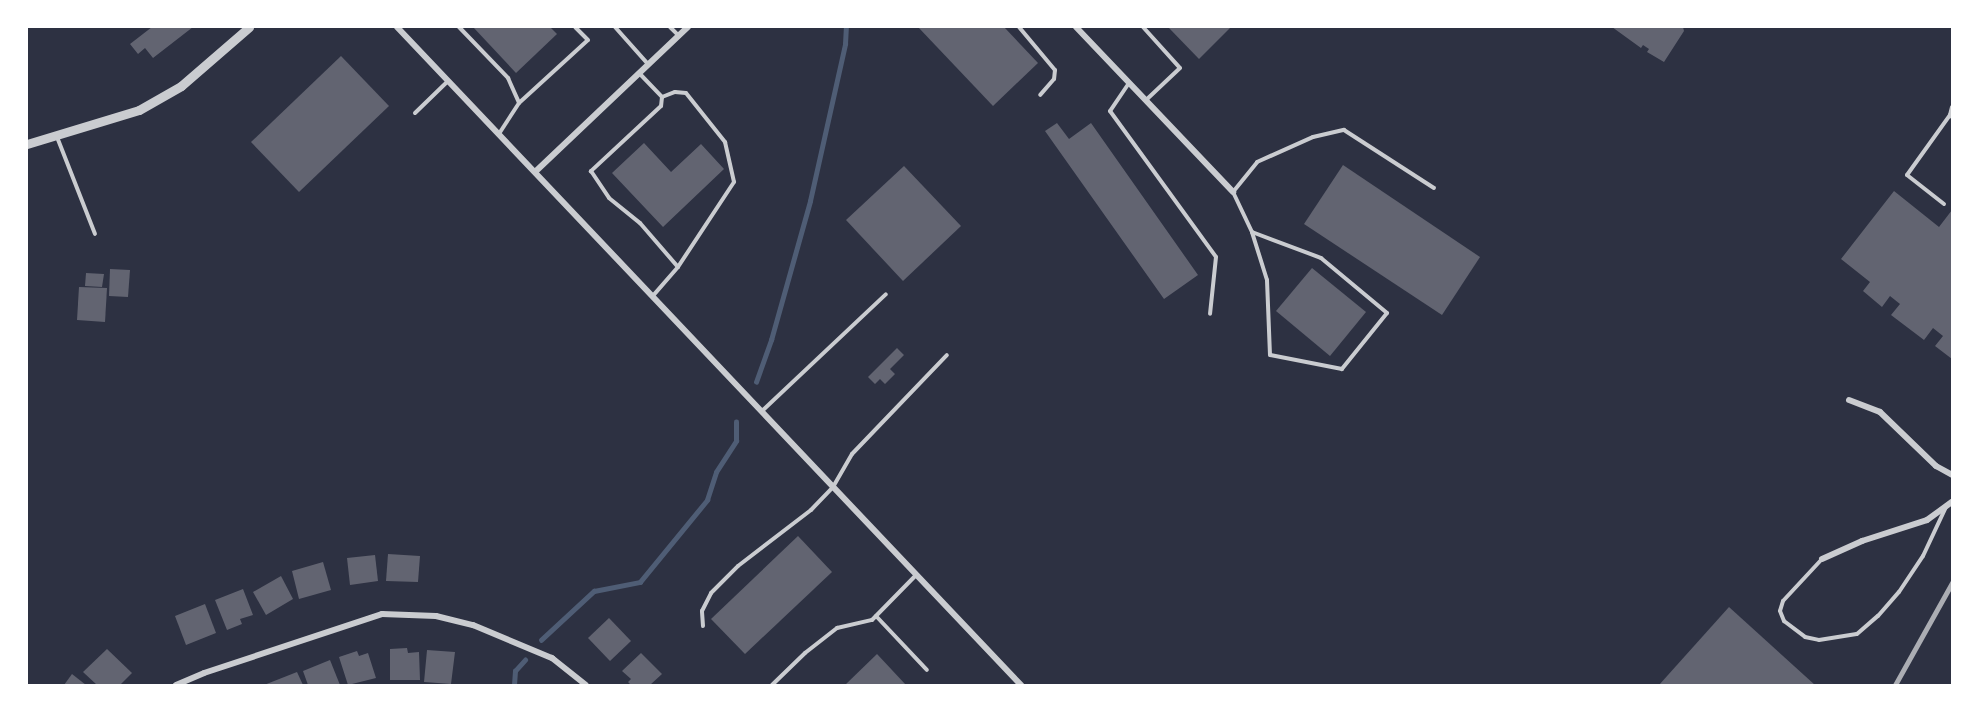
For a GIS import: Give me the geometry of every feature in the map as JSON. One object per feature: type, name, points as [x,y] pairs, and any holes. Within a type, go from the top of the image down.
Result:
[{"type":"street","points":[[27,144],[139,110],[172,91],[249,27]]},
{"type":"street","points":[[397,27],[1021,685]]},
{"type":"street","points":[[535,172],[688,27]]},
{"type":"street","points":[[1076,27],[1233,192]]},
{"type":"street","points":[[1849,400],[1880,412],[1936,466],[1952,476]]},
{"type":"street","points":[[1822,559],[1862,541],[1927,520],[1949,504]]},
{"type":"street","points":[[176,685],[204,673],[382,614],[436,616],[473,625],[552,658],[586,685]]},
{"type":"lane","points":[[459,27],[508,78],[519,103]]},
{"type":"lane","points":[[499,134],[519,103],[588,40],[576,27]]},
{"type":"lane","points":[[615,27],[649,64]]},
{"type":"lane","points":[[670,27],[679,36]]},
{"type":"lane","points":[[1019,27],[1055,70],[1054,79],[1040,95]]},
{"type":"lane","points":[[1143,27],[1180,68],[1146,100]]},
{"type":"lane","points":[[639,73],[662,97]]},
{"type":"lane","points":[[415,114],[448,81]]},
{"type":"lane","points":[[1129,83],[1110,111],[1216,257],[1210,314]]},
{"type":"lane","points":[[653,296],[678,267],[735,183],[725,141],[686,93],[675,92],[662,97]]},
{"type":"lane","points":[[662,97],[661,106],[591,171],[609,198],[639,223],[678,267]]},
{"type":"lane","points":[[1944,204],[1907,175],[1951,116],[1952,107]]},
{"type":"lane","points":[[1252,232],[1321,258],[1387,313],[1342,369],[1270,356],[1267,280],[1252,232],[1233,192],[1257,162],[1313,137],[1344,130],[1434,188]]},
{"type":"lane","points":[[56,136],[95,234]]},
{"type":"lane","points":[[762,411],[886,294]]},
{"type":"lane","points":[[703,627],[702,611],[711,593],[738,566],[811,510],[833,487],[852,454],[947,354]]},
{"type":"lane","points":[[1822,559],[1784,601],[1780,611],[1784,621],[1805,637],[1819,640],[1857,634],[1878,616],[1899,592],[1923,556],[1949,504]]},
{"type":"lane","points":[[772,685],[805,653],[837,628],[872,620],[917,575]]},
{"type":"lane","points":[[876,616],[927,670]]},
{"type":"building","points":[[152,27],[193,27],[153,58],[145,48],[138,54],[130,44]]},
{"type":"building","points":[[473,27],[550,27],[557,34],[516,73]]},
{"type":"building","points":[[918,27],[1004,27],[1038,63],[993,106]]},
{"type":"building","points":[[1168,27],[1231,27],[1199,59]]},
{"type":"building","points":[[1612,27],[1683,27],[1684,31],[1664,62],[1647,52],[1649,49],[1643,45],[1641,48]]},
{"type":"building","points":[[341,56],[389,106],[299,192],[251,142]]},
{"type":"building","points":[[1057,123],[1069,139],[1091,123],[1198,275],[1164,299],[1045,131]]},
{"type":"building","points":[[644,143],[671,172],[701,144],[724,169],[663,227],[612,173]]},
{"type":"building","points":[[1343,165],[1480,257],[1442,315],[1304,224]]},
{"type":"building","points":[[904,166],[961,226],[903,281],[846,220]]},
{"type":"building","points":[[1894,191],[1939,227],[1952,210],[1952,359],[1935,346],[1943,336],[1933,328],[1924,340],[1891,315],[1900,304],[1890,296],[1882,307],[1863,291],[1870,282],[1841,259]]},
{"type":"building","points":[[1312,268],[1366,312],[1330,356],[1276,311]]},
{"type":"building","points":[[110,269],[130,270],[128,297],[109,296]]},
{"type":"building","points":[[86,273],[104,274],[102,287],[85,286]]},
{"type":"building","points":[[79,287],[107,288],[105,322],[77,320]]},
{"type":"building","points":[[897,348],[904,355],[890,369],[895,374],[885,384],[880,379],[875,384],[868,377]]},
{"type":"building","points":[[798,536],[832,572],[745,654],[711,619]]},
{"type":"building","points":[[388,554],[420,556],[418,582],[386,581]]},
{"type":"building","points":[[375,555],[378,581],[350,585],[347,558]]},
{"type":"building","points":[[323,562],[331,590],[299,599],[292,571]]},
{"type":"building","points":[[281,576],[293,599],[266,615],[253,592]]},
{"type":"building","points":[[243,589],[253,615],[240,619],[242,624],[227,630],[215,600]]},
{"type":"building","points":[[205,604],[216,633],[186,645],[175,616]]},
{"type":"building","points":[[1729,607],[1815,685],[1659,685]]},
{"type":"building","points":[[609,618],[631,641],[610,661],[588,638]]},
{"type":"building","points":[[407,648],[408,653],[419,652],[420,680],[390,680],[390,649]]},
{"type":"building","points":[[107,649],[132,673],[120,685],[97,685],[83,672]]},
{"type":"building","points":[[427,650],[455,652],[451,684],[424,682]]},
{"type":"building","points":[[357,651],[359,656],[368,653],[376,678],[348,685],[339,657]]},
{"type":"building","points":[[641,653],[662,674],[650,685],[631,685],[628,682],[631,679],[622,671]]},
{"type":"building","points":[[877,654],[906,685],[845,685]]},
{"type":"building","points":[[330,660],[340,685],[308,685],[303,671]]},
{"type":"building","points":[[297,672],[303,685],[264,685]]},
{"type":"building","points":[[72,674],[86,685],[64,685]]},
{"type":"waterway","points":[[756,382],[771,340],[810,201],[845,44],[846,27]]},
{"type":"waterway","points":[[541,640],[594,591],[640,582],[707,500],[716,472],[736,441],[736,422]]},
{"type":"waterway","points":[[514,685],[515,671],[525,660]]},
{"type":"railway","points":[[1895,685],[1952,583]]}]
